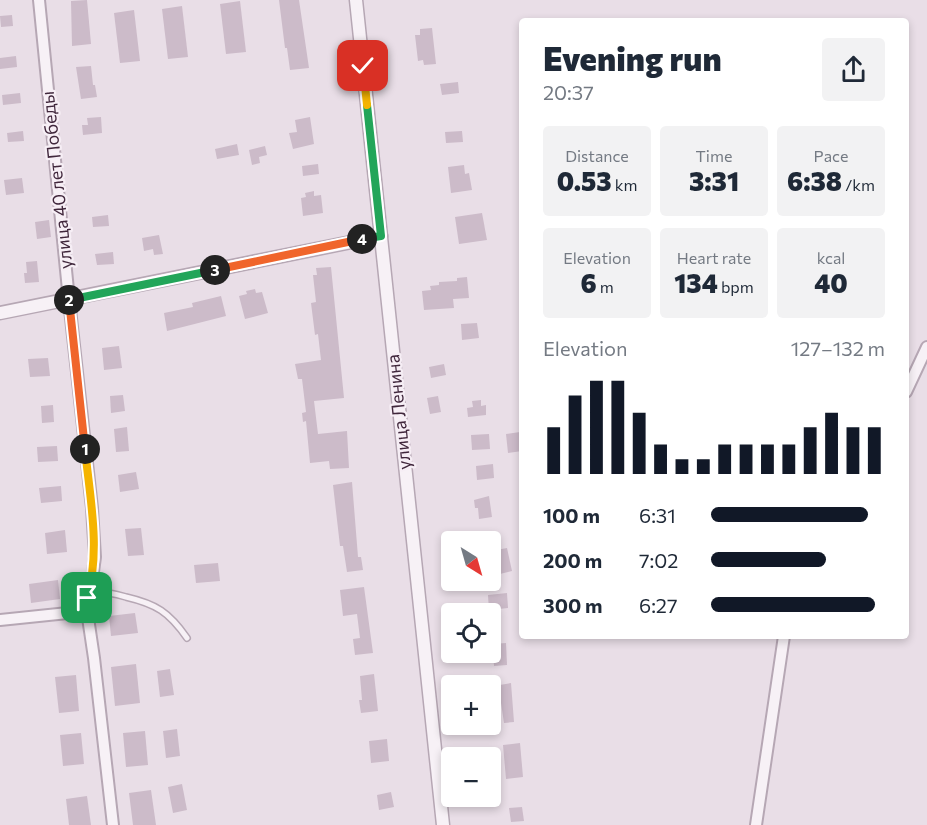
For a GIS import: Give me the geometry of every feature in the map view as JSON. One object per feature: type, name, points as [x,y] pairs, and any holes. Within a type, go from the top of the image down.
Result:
[{"type":"street","name":"улица 40 лет Победы","points":[[39,0],[93,528],[95,557],[87,611],[113,825]]},
{"type":"street","name":"улица Ленина","points":[[356,0],[443,825]]},
{"type":"street","points":[[0,313],[381,236]]},
{"type":"street","points":[[909,386],[927,347]]},
{"type":"street","points":[[0,620],[87,611]]},
{"type":"street","points":[[756,825],[784,639]]},
{"type":"lane","points":[[88,592],[107,591],[159,608],[176,622],[187,638]]},
{"type":"building","points":[[87,0],[91,44],[72,46],[71,1]]},
{"type":"building","points":[[279,0],[299,0],[309,68],[290,70]]},
{"type":"building","points":[[240,1],[246,52],[226,54],[220,4]]},
{"type":"building","points":[[182,6],[188,57],[168,59],[162,9]]},
{"type":"building","points":[[134,10],[140,61],[120,63],[114,13]]},
{"type":"building","points":[[12,15],[13,26],[1,27],[0,16]]},
{"type":"building","points":[[432,28],[436,64],[424,65],[423,60],[418,61],[415,35],[420,35],[420,29]]},
{"type":"building","points":[[16,56],[17,67],[0,69],[0,58]]},
{"type":"building","points":[[91,66],[97,97],[81,99],[76,67]]},
{"type":"building","points":[[458,82],[459,93],[442,95],[440,84]]},
{"type":"building","points":[[20,93],[21,103],[3,105],[2,95]]},
{"type":"building","points":[[101,117],[102,133],[83,135],[82,125],[88,125],[87,118]]},
{"type":"building","points":[[310,117],[314,144],[293,149],[289,133],[297,132],[295,120]]},
{"type":"building","points":[[23,131],[24,141],[8,142],[7,133]]},
{"type":"building","points":[[462,131],[463,142],[446,143],[445,132]]},
{"type":"building","points":[[237,144],[239,155],[217,159],[215,149]]},
{"type":"building","points":[[265,146],[267,155],[259,157],[260,163],[252,165],[249,150]]},
{"type":"building","points":[[318,164],[319,174],[303,176],[302,166]]},
{"type":"building","points":[[464,165],[465,174],[469,173],[472,190],[451,193],[448,167]]},
{"type":"building","points":[[22,178],[24,193],[6,195],[4,180]]},
{"type":"building","points":[[314,191],[314,196],[321,195],[323,213],[303,216],[301,198],[306,197],[305,193]]},
{"type":"building","points":[[482,213],[487,240],[459,244],[455,217]]},
{"type":"building","points":[[108,215],[109,226],[93,227],[92,217]]},
{"type":"building","points":[[49,220],[51,237],[37,239],[35,222]]},
{"type":"building","points":[[159,235],[163,254],[154,255],[153,249],[144,251],[142,238]]},
{"type":"building","points":[[113,252],[114,264],[97,265],[95,254]]},
{"type":"building","points":[[37,261],[39,282],[25,283],[26,262]]},
{"type":"building","points":[[331,267],[344,398],[314,401],[318,434],[347,431],[349,468],[330,469],[329,461],[310,463],[306,421],[303,422],[302,413],[306,412],[302,379],[298,379],[295,364],[321,360],[311,303],[316,302],[313,275],[317,275],[316,268]]},
{"type":"building","points":[[467,277],[469,298],[453,299],[454,308],[424,310],[422,291],[431,290],[430,286],[439,285],[439,282],[457,281],[457,278]]},
{"type":"building","points":[[255,289],[256,293],[262,292],[268,313],[245,319],[239,296]]},
{"type":"building","points":[[221,296],[226,316],[167,331],[164,313],[193,307],[192,303]]},
{"type":"building","points":[[477,323],[479,338],[462,340],[461,324]]},
{"type":"building","points":[[119,346],[122,368],[104,370],[102,348]]},
{"type":"building","points":[[48,358],[50,376],[30,377],[28,359]]},
{"type":"building","points":[[444,364],[446,375],[431,378],[429,367]]},
{"type":"building","points":[[123,395],[125,411],[111,413],[110,396]]},
{"type":"building","points":[[438,396],[441,412],[430,414],[427,398]]},
{"type":"building","points":[[481,400],[481,406],[486,405],[486,415],[468,417],[467,408],[473,407],[472,401]]},
{"type":"building","points":[[53,405],[54,422],[42,423],[41,406]]},
{"type":"building","points":[[127,427],[129,451],[116,452],[114,429]]},
{"type":"building","points":[[519,432],[519,451],[508,453],[506,434]]},
{"type":"building","points":[[489,434],[490,449],[472,450],[471,435]]},
{"type":"building","points":[[57,446],[58,461],[38,462],[37,447]]},
{"type":"building","points":[[493,464],[494,478],[477,480],[476,466]]},
{"type":"building","points":[[136,472],[139,489],[120,492],[118,475]]},
{"type":"building","points":[[352,482],[358,557],[361,557],[363,570],[347,572],[343,546],[340,546],[333,485]]},
{"type":"building","points":[[61,486],[62,501],[41,503],[39,488]]},
{"type":"building","points":[[489,496],[492,517],[479,519],[478,508],[475,508],[474,500]]},
{"type":"building","points":[[141,528],[144,555],[128,556],[125,529]]},
{"type":"building","points":[[65,530],[67,552],[47,554],[45,533]]},
{"type":"building","points":[[507,548],[512,571],[501,574],[501,549]]},
{"type":"building","points":[[218,563],[220,581],[196,583],[194,565]]},
{"type":"building","points":[[58,580],[60,599],[31,603],[29,584]]},
{"type":"building","points":[[364,587],[373,653],[355,655],[353,639],[360,638],[357,614],[343,616],[340,590]]},
{"type":"building","points":[[507,593],[508,608],[501,609],[501,603],[489,603],[488,595]]},
{"type":"building","points":[[135,613],[138,633],[111,636],[109,616]]},
{"type":"building","points":[[501,643],[506,643],[507,665],[494,666],[494,663],[501,663]]},
{"type":"building","points":[[136,664],[140,703],[115,706],[111,667]]},
{"type":"building","points":[[170,669],[174,695],[160,697],[157,671]]},
{"type":"building","points":[[374,674],[378,711],[361,713],[360,676]]},
{"type":"building","points":[[76,675],[79,711],[59,713],[55,677]]},
{"type":"building","points":[[511,683],[514,722],[504,723],[501,685]]},
{"type":"building","points":[[177,729],[180,756],[166,758],[163,731]]},
{"type":"building","points":[[145,731],[148,765],[126,767],[123,733]]},
{"type":"building","points":[[81,733],[84,764],[63,766],[60,735]]},
{"type":"building","points":[[387,739],[389,761],[371,763],[369,741]]},
{"type":"building","points":[[520,743],[523,777],[506,779],[503,745]]},
{"type":"building","points":[[182,784],[187,810],[173,813],[168,787]]},
{"type":"building","points":[[151,790],[156,825],[133,825],[129,793]]},
{"type":"building","points":[[391,792],[394,807],[379,810],[377,795]]},
{"type":"building","points":[[87,796],[91,825],[69,825],[66,799]]},
{"type":"building","points":[[522,807],[524,821],[511,822],[509,808]]},
{"type":"route","points":[[87,598],[95,557],[92,508],[69,300],[381,236],[363,66]]}]
